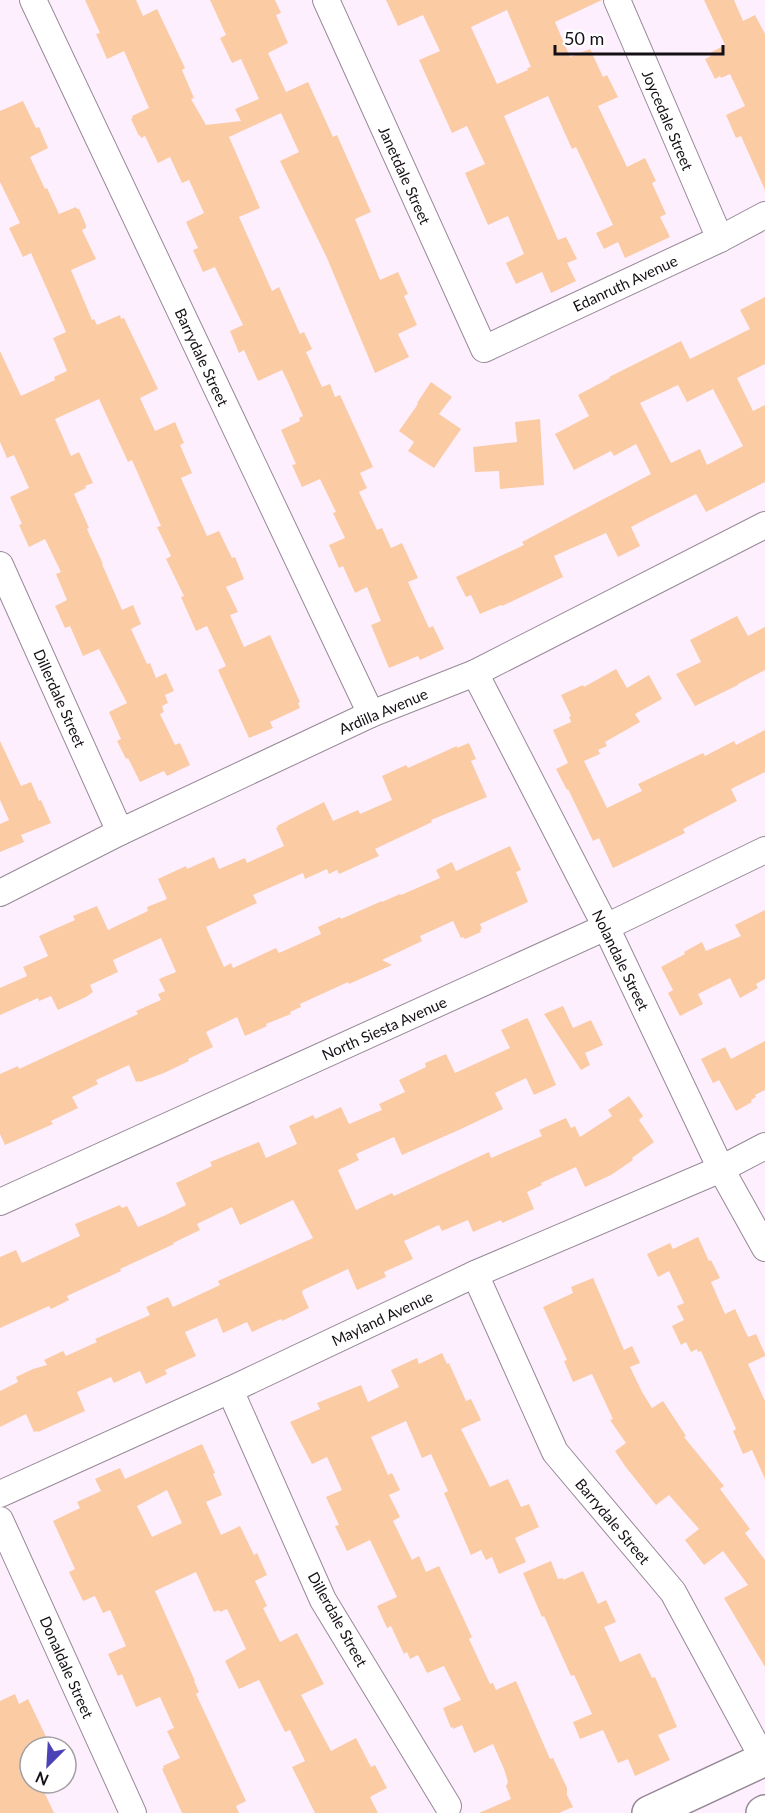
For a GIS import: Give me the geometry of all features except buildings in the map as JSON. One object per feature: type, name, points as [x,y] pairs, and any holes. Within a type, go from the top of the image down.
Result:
[{"type":"main road","points":[[649,1813],[765,1760]]},
{"type":"street","name":"Barrydale Street","points":[[33,0],[371,714]]},
{"type":"street","name":"Janetdale Street","points":[[326,0],[484,349]]},
{"type":"street","name":"Joycedale Street","points":[[617,0],[720,239]]},
{"type":"street","name":"Edanruth Avenue","points":[[484,349],[720,239],[765,215]]},
{"type":"street","name":"Ardilla Avenue","points":[[0,893],[120,832],[371,714],[475,672],[765,525]]},
{"type":"street","name":"Dillerdale Street","points":[[0,565],[120,832]]},
{"type":"street","name":"Nolandale Street","points":[[475,672],[606,927],[721,1169],[765,1248]]},
{"type":"street","name":"North Siesta Avenue","points":[[0,1202],[606,927],[765,850]]},
{"type":"street","name":"Mayland Avenue","points":[[0,1494],[230,1390],[475,1274],[721,1169],[765,1146]]},
{"type":"street","name":"Barrydale Street","points":[[475,1274],[555,1452],[673,1592],[765,1760]]},
{"type":"street","name":"Dillerdale Street","points":[[230,1390],[323,1600],[448,1806]]},
{"type":"street","name":"Donaldale Street","points":[[0,1520],[133,1813]]}]
